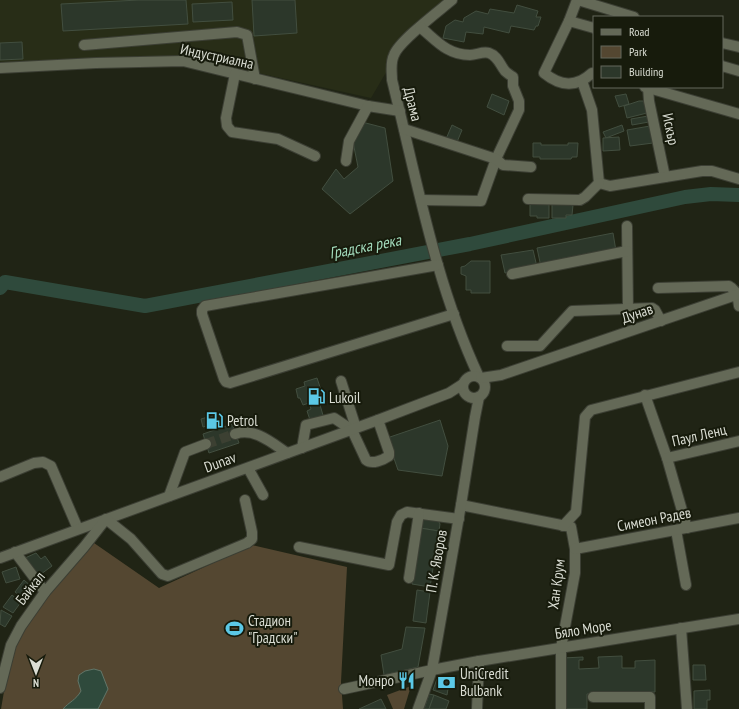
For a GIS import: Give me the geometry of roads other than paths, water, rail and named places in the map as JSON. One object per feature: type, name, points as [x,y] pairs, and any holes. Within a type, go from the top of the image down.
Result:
[{"type":"street","name":"Драма","points":[[438,264],[430,238],[392,80],[391,65],[394,54],[410,36],[452,0]]},
{"type":"street","points":[[593,74],[582,81],[564,84],[552,80],[544,73],[570,21],[577,0],[631,16]]},
{"type":"street","points":[[570,21],[593,28]]},
{"type":"street","points":[[420,27],[434,41],[446,49],[459,54],[471,55],[488,53],[498,59],[505,71],[513,77],[513,86],[519,100],[519,110],[500,162],[481,201],[421,200]]},
{"type":"street","points":[[84,45],[237,32],[247,35],[255,79]]},
{"type":"street","points":[[723,43],[739,48]]},
{"type":"street","name":"Индустриална","points":[[0,68],[96,63],[183,61],[368,106],[400,111]]},
{"type":"street","points":[[723,66],[739,71]]},
{"type":"street","points":[[235,74],[226,118],[227,126],[232,132],[278,139],[315,156]]},
{"type":"street","points":[[528,199],[580,200],[585,197],[599,182],[592,110],[582,81]]},
{"type":"street","name":"Искър","points":[[647,88],[666,177]]},
{"type":"street","points":[[650,88],[739,114]]},
{"type":"street","points":[[346,161],[349,141],[368,106]]},
{"type":"street","points":[[404,129],[500,162],[531,167]]},
{"type":"street","points":[[599,182],[610,186],[712,171],[739,179]]},
{"type":"street","points":[[627,226],[628,309]]},
{"type":"street","points":[[512,274],[627,251]]},
{"type":"street","points":[[438,264],[205,306],[202,310],[202,314],[224,379],[226,382],[230,383],[454,314]]},
{"type":"street","name":"П. К. Яворов","points":[[438,264],[467,352],[482,380]]},
{"type":"street","points":[[658,288],[729,286],[732,287],[738,295],[739,306]]},
{"type":"street","name":"Дунав","points":[[545,359],[738,295]]},
{"type":"street","points":[[506,346],[540,346],[572,311],[652,308],[661,320]]},
{"type":"street","points":[[482,380],[545,359],[540,346]]},
{"type":"street","name":"П. К. Яворов","points":[[418,709],[432,670],[475,417],[469,390],[467,352]]},
{"type":"street","points":[[461,504],[563,526],[576,512],[585,417],[591,410],[739,372]]},
{"type":"street","points":[[476,376],[482,380],[484,392],[469,390],[476,376]]},
{"type":"street","points":[[341,381],[354,429],[366,460],[369,463],[389,456],[378,420]]},
{"type":"street","name":"Dunav","points":[[0,558],[449,393],[469,390]]},
{"type":"street","points":[[645,395],[667,458],[687,528]]},
{"type":"street","points":[[302,448],[306,425],[334,418],[354,429]]},
{"type":"street","points":[[235,434],[242,432],[258,434],[288,453]]},
{"type":"street","name":"Паул Ленц","points":[[667,458],[739,441]]},
{"type":"street","points":[[169,496],[185,452],[206,444]]},
{"type":"street","points":[[0,477],[34,463],[44,462],[51,466],[78,529]]},
{"type":"street","points":[[248,468],[263,495]]},
{"type":"street","points":[[106,519],[131,539],[162,574],[168,576],[247,543],[252,539],[252,532],[245,500]]},
{"type":"street","points":[[299,547],[389,565],[397,522],[401,515],[407,512],[458,519]]},
{"type":"street","points":[[409,578],[419,513]]},
{"type":"street","name":"Симеон Радев","points":[[575,549],[739,518]]},
{"type":"street","name":"Байкал","points":[[0,688],[1,677],[11,645],[21,626],[45,592],[106,519]]},
{"type":"street","name":"Хан Крум","points":[[561,709],[561,648],[575,574],[575,549],[571,527],[563,526]]},
{"type":"street","points":[[676,530],[686,585]]},
{"type":"street","points":[[15,552],[45,592]]},
{"type":"street","name":"Бяло Море","points":[[344,689],[479,661],[739,619]]},
{"type":"street","points":[[682,628],[687,709]]},
{"type":"street","points":[[477,709],[479,661]]},
{"type":"street","points":[[593,697],[650,697],[650,709]]},
{"type":"waterway","name":"Градска река","points":[[0,288],[5,282],[145,306],[470,244],[685,197],[711,194],[739,195]]},
{"type":"tunnel","points":[[206,444],[235,434]]},
{"type":"place","name":"Lukoil","points":[[316,397]]},
{"type":"place","name":"Petrol","points":[[214,420]]},
{"type":"place","name":"Стадион \"Градски\"","points":[[235,629]]},
{"type":"place","name":"Монро","points":[[407,680]]},
{"type":"place","name":"UniCredit Bulbank","points":[[447,682]]}]
